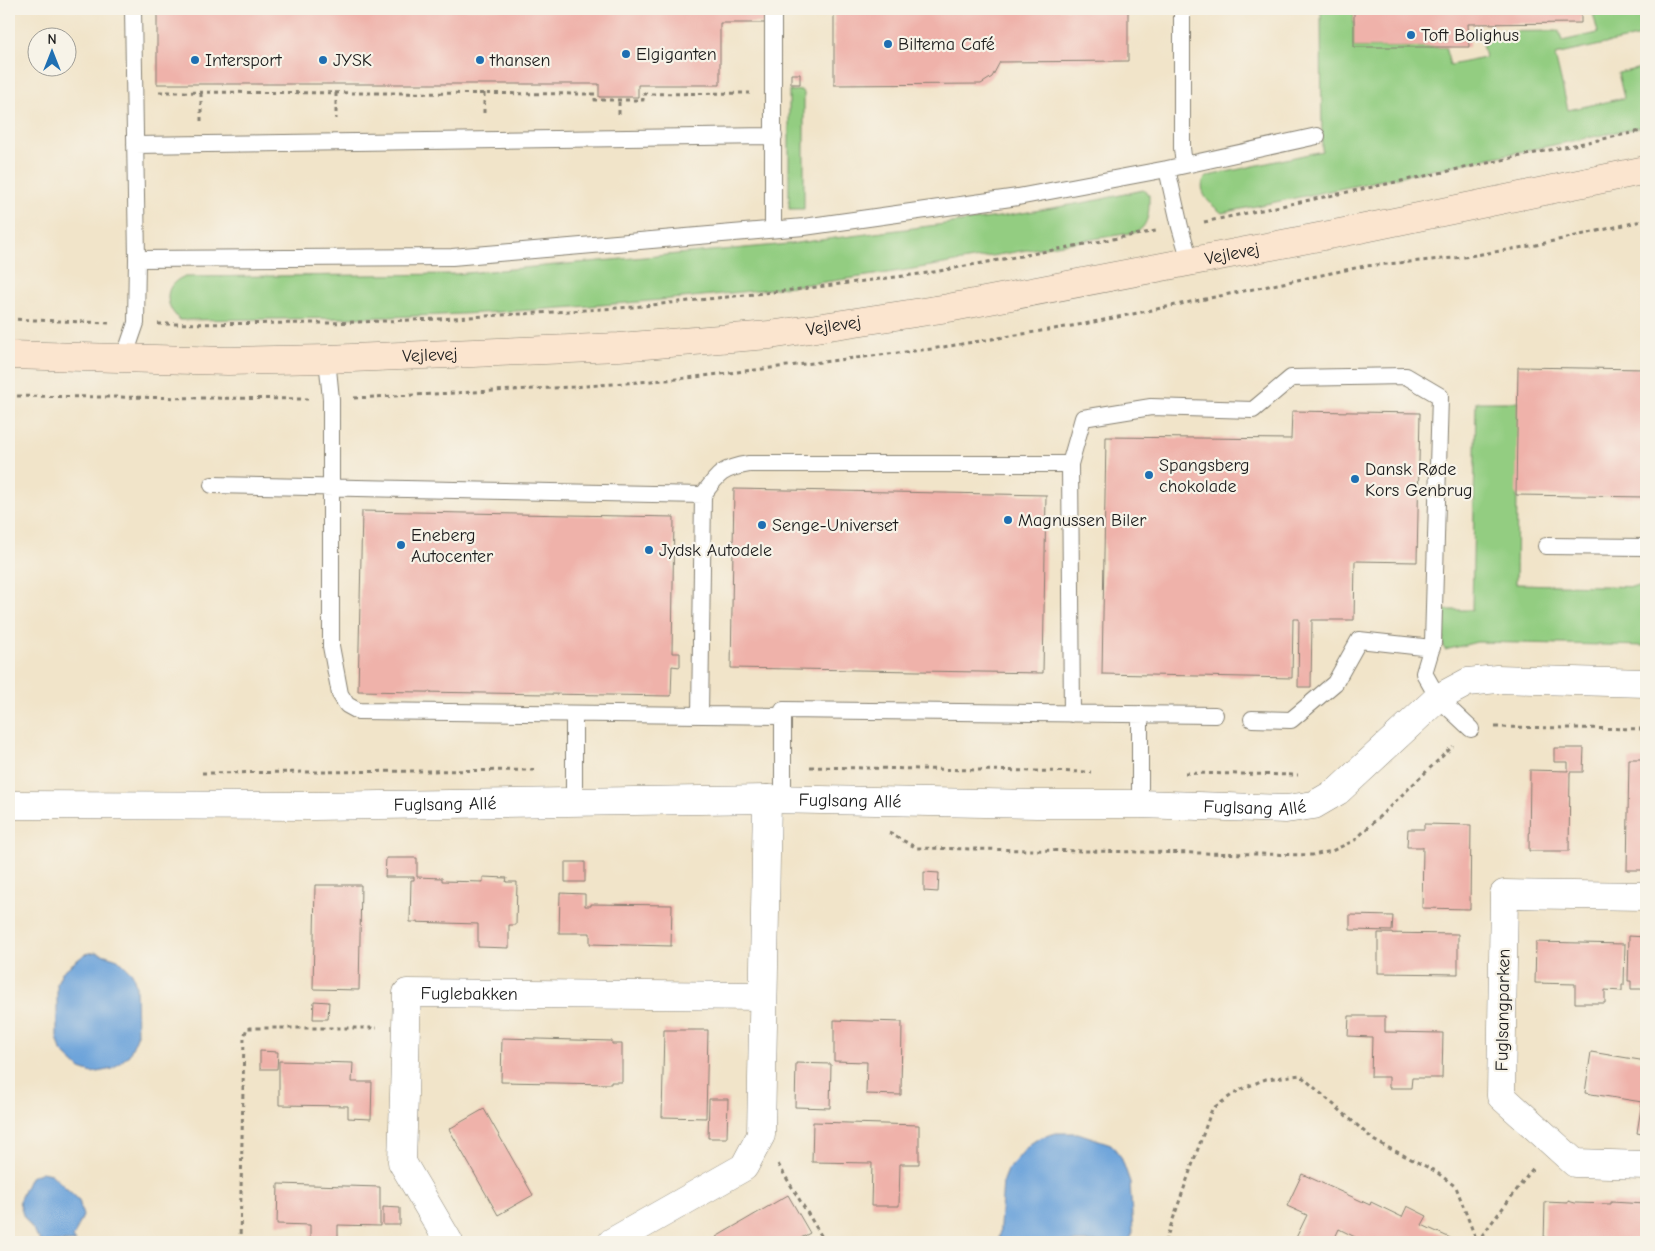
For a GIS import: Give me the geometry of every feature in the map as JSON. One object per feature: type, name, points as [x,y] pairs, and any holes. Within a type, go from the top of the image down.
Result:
[{"type":"street","name":"Vejlevej","points":[[9,355],[228,361],[327,359],[619,347],[770,335],[926,312],[1360,228],[1646,170]]},
{"type":"street","name":"Fuglsang Allé","points":[[9,805],[314,806],[775,799],[1027,804],[1140,804],[1286,809],[1314,805],[1338,791],[1438,698],[1468,682],[1498,679],[1646,683]]},
{"type":"street","points":[[612,1242],[744,1167],[761,1136],[763,996],[775,799]]},
{"type":"street","name":"Fuglsangparken","points":[[1646,896],[1504,894],[1501,1096],[1574,1163],[1646,1165]]},
{"type":"street","name":"Fuglebakken","points":[[449,1242],[402,1162],[407,993],[763,996]]},
{"type":"lane","points":[[124,358],[136,323],[138,259],[133,9]]},
{"type":"lane","points":[[773,228],[774,9]]},
{"type":"lane","points":[[1182,9],[1182,148],[1184,165]]},
{"type":"lane","points":[[135,145],[774,136]]},
{"type":"lane","points":[[138,259],[452,257],[832,224],[1018,197],[1166,169],[1317,136]]},
{"type":"lane","points":[[1166,169],[1190,261]]},
{"type":"lane","points":[[327,359],[331,399],[331,646],[340,694],[347,705],[358,711],[783,716]]},
{"type":"lane","points":[[1072,714],[1070,464],[1083,418],[1151,407],[1253,410],[1290,378],[1406,376],[1440,396],[1433,643],[1424,673],[1438,698],[1472,729]]},
{"type":"lane","points":[[700,715],[703,495],[716,477],[730,467],[749,464],[1070,464]]},
{"type":"lane","points":[[212,485],[703,495]]},
{"type":"lane","points":[[1546,546],[1646,547]]},
{"type":"lane","points":[[1252,719],[1291,720],[1335,683],[1359,640],[1432,648]]},
{"type":"lane","points":[[775,799],[783,767],[783,710],[1215,714]]},
{"type":"lane","points":[[574,714],[574,801]]},
{"type":"lane","points":[[1140,714],[1140,804]]},
{"type":"path","points":[[134,92],[595,94],[595,100],[643,100],[643,94],[773,93]]},
{"type":"path","points":[[9,319],[136,323],[329,323],[439,319],[641,306],[801,290],[928,273],[1180,227],[1646,130]]},
{"type":"path","points":[[783,767],[1304,775]]},
{"type":"path","points":[[200,773],[574,770]]},
{"type":"path","points":[[240,1242],[244,1037],[247,1028],[406,1029]]},
{"type":"path","points":[[1165,1242],[1212,1110],[1239,1090],[1266,1079],[1300,1074],[1375,1141],[1436,1171],[1456,1187],[1477,1242]]},
{"type":"path","points":[[761,1136],[825,1242]]},
{"type":"path","points":[[1477,1242],[1552,1142]]},
{"type":"green space","points":[[1321,9],[1354,9],[1354,47],[1445,47],[1450,65],[1485,58],[1480,32],[1559,31],[1562,41],[1598,33],[1592,9],[1646,9],[1646,35],[1555,55],[1568,110],[1624,98],[1618,73],[1646,67],[1646,126],[1222,213],[1207,200],[1203,191],[1203,181],[1208,176],[1322,151]]},
{"type":"green space","points":[[801,90],[804,93],[804,209],[789,209],[789,91]]},
{"type":"green space","points":[[1143,190],[1149,195],[1149,211],[1147,220],[1137,232],[907,270],[769,289],[674,299],[531,310],[310,319],[180,320],[171,309],[168,297],[172,286],[183,277],[456,274],[789,244],[999,217],[1093,201]]},
{"type":"green space","points":[[1476,402],[1518,402],[1516,584],[1646,587],[1646,646],[1477,642],[1445,650],[1443,644],[1445,610],[1472,610]]},
{"type":"water","points":[[96,952],[118,959],[132,973],[136,985],[137,1037],[129,1055],[113,1069],[92,1073],[80,1069],[61,1051],[57,1037],[57,983],[62,972],[85,954]]},
{"type":"water","points":[[1055,1133],[1078,1133],[1111,1144],[1121,1157],[1130,1182],[1133,1232],[1129,1242],[999,1242],[1003,1180],[1007,1170],[1030,1144],[1039,1138]]},
{"type":"water","points":[[42,1172],[51,1174],[79,1200],[83,1216],[73,1238],[76,1242],[41,1242],[23,1215],[19,1201],[30,1177]]},
{"type":"building","points":[[157,9],[766,9],[766,23],[720,23],[720,85],[638,85],[638,97],[599,97],[599,84],[157,84]]},
{"type":"building","points":[[834,9],[1128,9],[1128,61],[1000,62],[992,77],[981,84],[834,85]]},
{"type":"building","name":"Toft Bolighus","points":[[1354,9],[1581,9],[1581,23],[1468,24],[1469,47],[1354,47]]},
{"type":"building","points":[[791,74],[800,74],[800,84],[791,84]]},
{"type":"building","points":[[1518,367],[1646,369],[1646,497],[1516,495]]},
{"type":"building","points":[[1292,411],[1420,413],[1417,562],[1355,561],[1354,620],[1312,620],[1311,687],[1298,687],[1299,619],[1293,619],[1292,678],[1102,674],[1106,437],[1291,439]]},
{"type":"building","points":[[734,489],[1046,495],[1043,673],[731,668]]},
{"type":"building","points":[[362,511],[674,517],[672,653],[680,653],[680,667],[672,666],[671,696],[358,691]]},
{"type":"building","points":[[1554,748],[1584,748],[1583,772],[1570,772],[1569,851],[1529,851],[1530,770],[1568,771],[1568,762],[1554,762]]},
{"type":"building","points":[[1629,759],[1646,759],[1646,870],[1627,870]]},
{"type":"building","points":[[1424,824],[1471,825],[1470,909],[1422,908],[1423,847],[1407,847],[1408,829],[1424,829]]},
{"type":"building","points":[[386,858],[417,858],[417,877],[442,878],[442,881],[483,882],[483,877],[507,878],[506,882],[517,882],[516,925],[509,925],[509,948],[478,947],[478,924],[410,922],[411,880],[414,880],[414,877],[385,877]]},
{"type":"building","points":[[565,862],[585,862],[585,882],[565,882]]},
{"type":"building","points":[[924,872],[939,873],[938,892],[924,891]]},
{"type":"building","points":[[315,885],[361,885],[359,990],[313,989]]},
{"type":"building","points":[[560,893],[585,894],[585,906],[591,906],[591,904],[672,905],[671,946],[590,944],[590,933],[559,933]]},
{"type":"building","points":[[1350,915],[1393,916],[1392,931],[1350,930]]},
{"type":"building","points":[[1378,933],[1458,934],[1458,974],[1378,973]]},
{"type":"building","points":[[1629,936],[1646,937],[1646,989],[1631,989],[1631,981],[1628,981]]},
{"type":"building","points":[[1536,942],[1625,944],[1624,985],[1622,985],[1622,991],[1605,990],[1605,1003],[1575,1003],[1575,984],[1535,983]]},
{"type":"building","points":[[314,1001],[329,1002],[328,1019],[313,1019]]},
{"type":"building","points":[[1349,1016],[1385,1016],[1385,1032],[1443,1033],[1442,1078],[1412,1078],[1411,1088],[1389,1088],[1389,1077],[1371,1077],[1372,1037],[1348,1036]]},
{"type":"building","points":[[834,1020],[902,1022],[901,1095],[866,1094],[867,1062],[834,1061]]},
{"type":"building","points":[[664,1030],[708,1030],[706,1118],[662,1117]]},
{"type":"building","points":[[502,1038],[612,1041],[612,1044],[622,1044],[622,1082],[611,1082],[611,1084],[501,1082]]},
{"type":"building","points":[[260,1051],[278,1052],[277,1069],[260,1069]]},
{"type":"building","points":[[1591,1052],[1646,1061],[1646,1135],[1637,1133],[1642,1102],[1585,1093]]},
{"type":"building","points":[[279,1061],[353,1063],[352,1082],[372,1082],[371,1119],[348,1118],[348,1106],[279,1105]]},
{"type":"building","points":[[796,1063],[831,1064],[830,1108],[795,1107]]},
{"type":"building","points":[[709,1099],[728,1099],[727,1138],[708,1138]]},
{"type":"building","points":[[484,1109],[533,1195],[498,1215],[449,1129]]},
{"type":"building","points":[[813,1122],[919,1125],[919,1164],[900,1164],[899,1206],[871,1206],[872,1163],[812,1162]]},
{"type":"building","points":[[1302,1174],[1370,1205],[1371,1202],[1402,1217],[1407,1206],[1427,1216],[1422,1225],[1459,1242],[1357,1242],[1354,1241],[1355,1237],[1339,1229],[1333,1242],[1294,1242],[1307,1215],[1287,1206]]},
{"type":"building","points":[[278,1184],[380,1187],[380,1226],[338,1225],[338,1242],[310,1242],[310,1225],[277,1224]]},
{"type":"building","points":[[788,1195],[810,1233],[801,1238],[804,1242],[719,1242],[716,1237]]},
{"type":"building","points":[[1568,1201],[1575,1203],[1611,1204],[1611,1202],[1646,1204],[1646,1242],[1544,1242],[1545,1202],[1568,1203]]},
{"type":"building","points":[[383,1207],[400,1208],[400,1225],[383,1225]]},
{"type":"place","name":"Toft Bolighus","points":[[1411,35]]},
{"type":"place","name":"Biltema Café","points":[[888,44]]},
{"type":"place","name":"Elgiganten","points":[[626,54]]},
{"type":"place","name":"Intersport","points":[[195,60]]},
{"type":"place","name":"JYSK","points":[[323,60]]},
{"type":"place","name":"thansen","points":[[480,60]]},
{"type":"place","name":"Spangsberg chokolade","points":[[1149,475]]},
{"type":"place","name":"Dansk Røde Kors Genbrug","points":[[1355,479]]},
{"type":"place","name":"Magnussen Biler","points":[[1008,520]]},
{"type":"place","name":"Senge-Universet","points":[[762,525]]},
{"type":"place","name":"Eneberg Autocenter","points":[[401,545]]},
{"type":"place","name":"Jydsk Autodele","points":[[649,550]]}]
